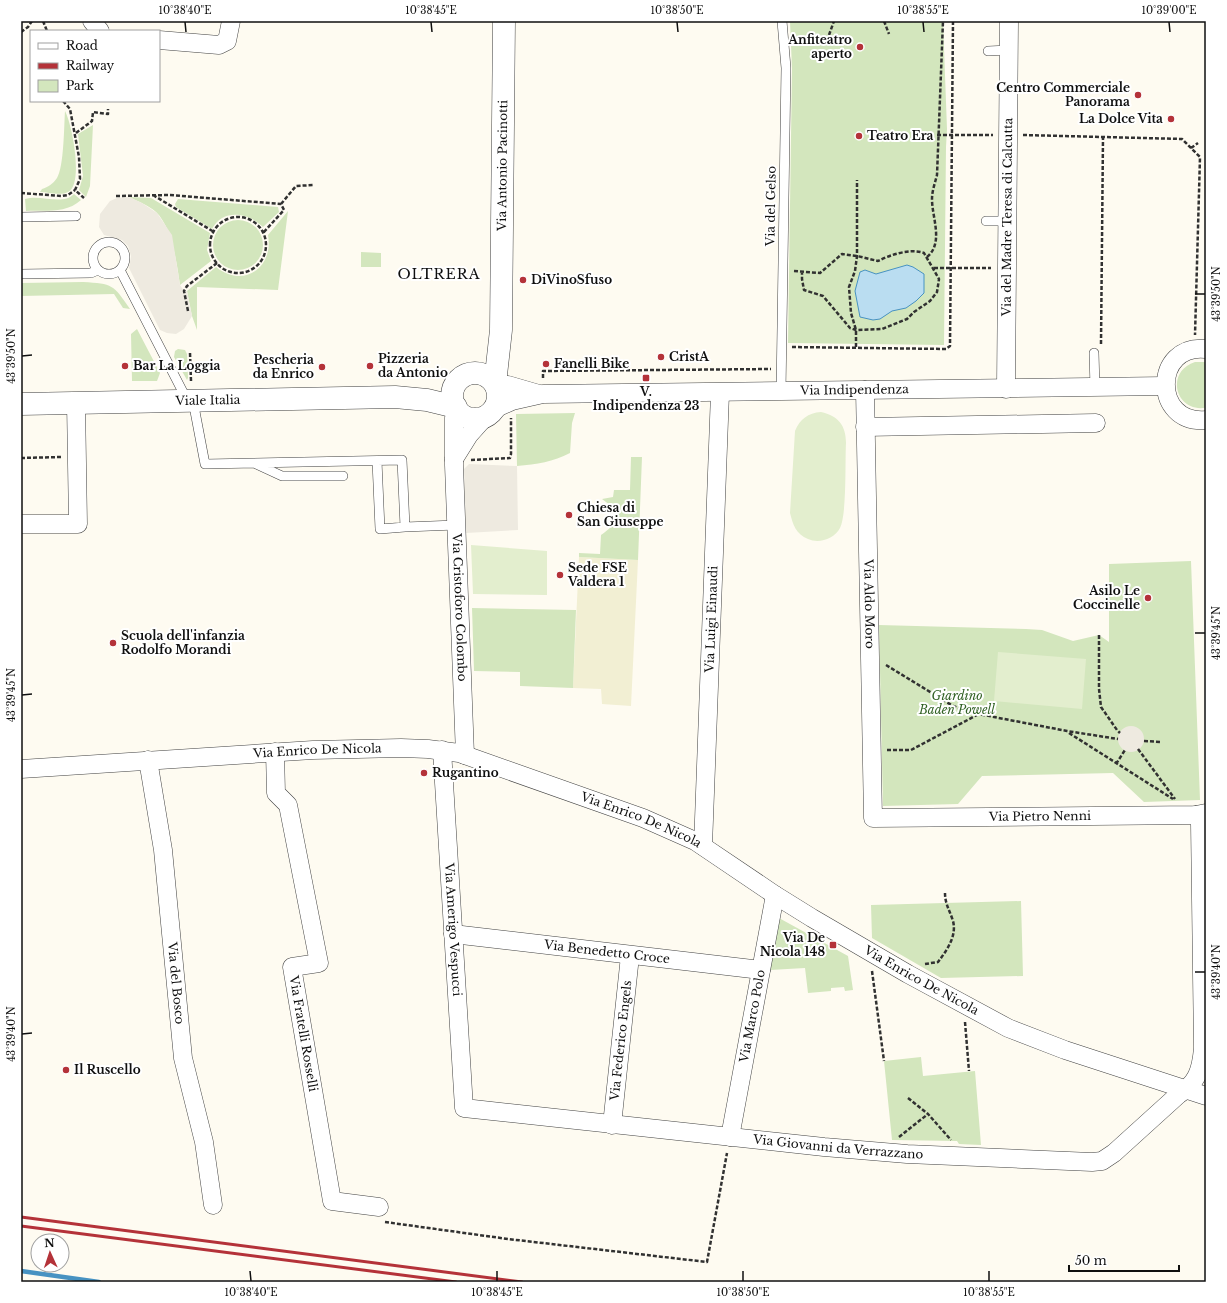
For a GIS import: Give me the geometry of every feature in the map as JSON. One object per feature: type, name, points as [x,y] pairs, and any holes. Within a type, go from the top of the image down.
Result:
[{"type":"street","points":[[92,21],[99,30]]},
{"type":"street","points":[[160,40],[219,45],[226,42],[228,39],[231,21]]},
{"type":"street","name":"Via Antonio Pacinotti","points":[[496,386],[500,341],[504,21]]},
{"type":"street","name":"Via del Madre Teresa di Calcutta","points":[[1006,389],[1009,21]]},
{"type":"street","name":"Via Antonio Pacinotti","points":[[472,374],[483,359],[489,347],[500,310]]},
{"type":"street","points":[[1200,350],[1183,354],[1175,360],[1168,371],[1165,386],[1168,398],[1177,411],[1191,419],[1206,420]]},
{"type":"street","points":[[454,460],[469,435],[497,413],[498,398],[496,386],[485,375],[472,374],[460,379],[456,401],[469,417],[477,418],[497,413]]},
{"type":"street","name":"Via Indipendenza","points":[[496,386],[508,385],[541,394]]},
{"type":"street","name":"Via Indipendenza","points":[[497,413],[512,401],[541,394],[720,393],[1165,386]]},
{"type":"street","name":"Via Aldo Moro","points":[[865,390],[873,818]]},
{"type":"street","name":"Via Luigi Einaudi","points":[[703,846],[720,393]]},
{"type":"street","name":"Viale Italia","points":[[21,404],[76,403],[190,395],[395,397],[456,401]]},
{"type":"street","name":"Via Cristoforo Colombo","points":[[456,401],[454,418],[454,460],[465,755]]},
{"type":"street","points":[[21,524],[78,524],[76,403]]},
{"type":"street","points":[[865,427],[1096,423]]},
{"type":"street","name":"Via Enrico De Nicola","points":[[21,769],[275,752],[401,748],[442,750],[465,755],[642,818],[703,846],[775,895],[999,1024],[1033,1038],[1206,1096]]},
{"type":"street","name":"Via Amerigo Vespucci","points":[[442,750],[464,1108]]},
{"type":"street","name":"Via Fratelli Rosselli","points":[[275,752],[276,793],[288,805],[319,963],[292,967],[332,1201],[379,1207]]},
{"type":"street","name":"Via del Bosco","points":[[148,760],[164,862],[183,1058],[204,1142],[213,1204]]},
{"type":"street","points":[[1187,1090],[1203,1071],[1204,1040],[1200,908],[1200,823],[1189,811]]},
{"type":"street","name":"Via Pietro Nenni","points":[[873,818],[1189,811]]},
{"type":"street","name":"Via Marco Polo","points":[[730,1137],[775,895]]},
{"type":"street","name":"Via Benedetto Croce","points":[[453,934],[630,956],[760,970]]},
{"type":"street","name":"Via Federico Engels","points":[[612,1125],[630,956]]},
{"type":"street","name":"Via Giovanni da Verrazzano","points":[[464,1108],[612,1125],[907,1154],[1097,1162],[1114,1153],[1178,1095],[1187,1090]]},
{"type":"lane","name":"Via del Gelso","points":[[781,392],[786,68],[782,21]]},
{"type":"lane","points":[[988,51],[1009,50]]},
{"type":"lane","points":[[21,217],[76,216]]},
{"type":"lane","points":[[986,221],[1007,221]]},
{"type":"lane","points":[[111,242],[120,246],[124,250],[125,261],[120,270],[113,274],[108,274],[98,270],[94,261],[94,252],[100,244],[111,242]]},
{"type":"lane","points":[[21,274],[91,273],[98,270]]},
{"type":"lane","points":[[120,270],[190,395],[204,464],[402,460],[405,527]]},
{"type":"lane","points":[[1095,388],[1097,350]]},
{"type":"lane","points":[[377,461],[380,529],[456,525]]},
{"type":"lane","points":[[255,463],[282,476],[343,476]]},
{"type":"path","points":[[21,32],[28,27],[32,21]]},
{"type":"path","points":[[829,35],[834,21]]},
{"type":"path","points":[[884,21],[889,34]]},
{"type":"path","points":[[927,257],[932,253],[936,232],[932,200],[937,175],[937,135],[943,21]]},
{"type":"path","points":[[543,371],[774,369],[775,350],[781,347],[948,348],[951,344],[954,21]]},
{"type":"path","points":[[21,193],[68,196],[79,185],[80,175],[76,133],[70,109],[64,102]]},
{"type":"path","points":[[76,133],[92,122],[93,112],[108,114],[108,109]]},
{"type":"path","points":[[937,135],[998,135]]},
{"type":"path","points":[[1017,135],[1182,139],[1200,157],[1200,350]]},
{"type":"path","points":[[1097,350],[1103,137]]},
{"type":"path","points":[[1191,148],[1198,143]]},
{"type":"path","points":[[856,348],[856,330],[851,313],[849,287],[855,271],[857,256],[857,180]]},
{"type":"path","points":[[281,204],[296,186],[313,185]]},
{"type":"path","points":[[75,190],[84,198]]},
{"type":"path","points":[[116,196],[151,194],[281,204]]},
{"type":"path","points":[[151,194],[214,232]]},
{"type":"path","points":[[263,233],[284,210],[281,204]]},
{"type":"path","points":[[238,217],[254,222],[263,233],[266,242],[265,253],[262,259],[253,268],[237,273],[224,269],[217,263],[211,248],[214,232],[226,220],[238,217]]},
{"type":"path","points":[[782,270],[802,272],[820,274],[839,256],[845,254],[878,261],[888,256],[912,252],[924,253],[939,279],[940,285],[930,301],[907,319],[882,329],[856,330],[846,325],[823,296],[804,290],[802,272]]},
{"type":"path","points":[[188,311],[184,291],[187,286],[217,263]]},
{"type":"path","points":[[933,268],[997,268]]},
{"type":"path","points":[[190,353],[190,395]]},
{"type":"path","points":[[454,460],[510,458],[512,454],[497,413]]},
{"type":"path","points":[[21,458],[77,457]]},
{"type":"path","points":[[1099,636],[1099,689],[1101,707],[1120,733]]},
{"type":"path","points":[[870,655],[953,706],[978,715],[1118,739]]},
{"type":"path","points":[[881,750],[911,750],[978,715]]},
{"type":"path","points":[[1067,731],[1189,811]]},
{"type":"path","points":[[1144,741],[1162,742]]},
{"type":"path","points":[[1138,749],[1189,811]]},
{"type":"path","points":[[1116,764],[1125,750]]},
{"type":"path","points":[[919,965],[938,962],[949,948],[953,922],[945,903],[945,893]]},
{"type":"path","points":[[870,951],[884,1061]]},
{"type":"path","points":[[964,1004],[970,1071]]},
{"type":"path","points":[[908,1098],[928,1114],[952,1141]]},
{"type":"path","points":[[897,1138],[928,1114]]},
{"type":"path","points":[[379,1207],[377,1221],[508,1239],[707,1262],[730,1137]]},
{"type":"shaded area","points":[[129,197],[142,203],[157,213],[172,235],[180,285],[184,291],[187,291],[192,316],[184,329],[176,334],[167,333],[160,330],[129,268],[131,256],[128,246],[122,240],[104,235],[99,227],[100,214],[110,201],[117,198]]},
{"type":"shaded area","points":[[469,464],[517,466],[518,530],[466,533],[464,469]]},
{"type":"shaded area","points":[[579,557],[638,560],[631,706],[602,704],[601,689],[573,688]]},
{"type":"shaded area","points":[[1131,726],[1140,730],[1144,739],[1140,748],[1131,752],[1122,748],[1118,739],[1122,730]]},
{"type":"green space","points":[[790,21],[943,21],[947,129],[944,345],[788,343],[792,69]]},
{"type":"green space","points":[[65,111],[71,128],[75,153],[76,166],[73,187],[65,193],[58,194],[40,192],[42,189],[54,182],[59,173],[64,136]]},
{"type":"green space","points":[[93,125],[90,186],[86,197],[79,190],[83,176],[78,134]]},
{"type":"green space","points":[[74,194],[81,200],[69,207],[55,210],[26,211],[25,199],[38,198],[57,200],[64,199]]},
{"type":"green space","points":[[129,197],[151,198],[210,233],[207,250],[211,261],[180,285],[173,246],[162,219],[150,207]]},
{"type":"green space","points":[[178,199],[278,207],[279,212],[263,227],[251,218],[229,215],[217,222],[212,229],[176,207],[175,204]]},
{"type":"green space","points":[[288,211],[278,290],[197,287],[197,330],[192,316],[187,291],[216,267],[226,273],[236,276],[254,272],[266,257],[269,247],[268,235]]},
{"type":"green space","points":[[238,220],[247,222],[256,227],[261,236],[263,245],[261,254],[256,263],[247,268],[238,270],[229,268],[220,263],[215,254],[213,245],[215,236],[220,227],[229,222]]},
{"type":"green space","points":[[361,252],[381,253],[381,267],[361,267]]},
{"type":"green space","points":[[83,282],[107,285],[111,287],[116,290],[130,309],[123,308],[114,294],[21,296],[21,283]]},
{"type":"green space","points":[[137,329],[160,373],[157,381],[132,381],[131,334]]},
{"type":"green space","points":[[178,349],[185,350],[187,354],[187,380],[174,357],[175,351]]},
{"type":"green space","points":[[1195,362],[1206,362],[1206,407],[1204,408],[1194,407],[1186,403],[1180,397],[1177,390],[1177,381],[1180,373],[1186,367]]},
{"type":"green space","points":[[821,412],[832,416],[843,426],[846,437],[845,487],[844,511],[840,528],[830,538],[817,541],[808,539],[798,532],[790,513],[795,431],[799,423],[805,417]]},
{"type":"green space","points":[[575,413],[572,423],[570,453],[557,459],[545,462],[517,466],[516,414]]},
{"type":"green space","points":[[631,457],[642,457],[638,560],[579,557],[579,553],[600,554],[601,535],[611,527],[615,520],[614,508],[602,499],[613,497],[614,490],[630,490]]},
{"type":"green space","points":[[471,545],[547,551],[547,595],[473,594]]},
{"type":"green space","name":"Giardino Baden Powell","points":[[1191,561],[1200,800],[1144,802],[1113,773],[982,776],[958,804],[883,806],[879,625],[1042,630],[1073,641],[1099,635],[1109,642],[1109,564]]},
{"type":"green space","points":[[472,608],[576,610],[573,688],[520,686],[520,672],[474,671]]},
{"type":"green space","points":[[998,652],[1086,659],[1082,709],[994,701]]},
{"type":"green space","points":[[1021,901],[1023,976],[941,978],[872,938],[871,905]]},
{"type":"green space","points":[[779,918],[848,956],[853,990],[845,991],[844,987],[831,988],[831,991],[808,993],[805,968],[770,970]]},
{"type":"green space","points":[[921,1057],[923,1076],[975,1071],[981,1145],[959,1144],[957,1141],[892,1140],[884,1061]]},
{"type":"water","points":[[907,265],[924,274],[924,293],[906,308],[892,311],[880,319],[873,320],[860,317],[855,291],[860,272],[865,270],[876,274]]},
{"type":"waterway","points":[[21,1271],[99,1282]]},
{"type":"railway","points":[[21,1217],[522,1282]]},
{"type":"railway","points":[[21,1226],[456,1282]]},
{"type":"place","name":"Anfiteatro aperto","points":[[860,47]]},
{"type":"place","name":"Centro Commerciale Panorama","points":[[1138,95]]},
{"type":"place","name":"La Dolce Vita","points":[[1171,119]]},
{"type":"place","name":"Teatro Era","points":[[859,136]]},
{"type":"place","name":"DiVinoSfuso","points":[[523,280]]},
{"type":"place","name":"CristA","points":[[661,357]]},
{"type":"place","name":"Fanelli Bike","points":[[546,364]]},
{"type":"place","name":"Bar La Loggia","points":[[125,366]]},
{"type":"place","name":"Pizzeria da Antonio","points":[[370,366]]},
{"type":"place","name":"Pescheria da Enrico","points":[[322,367]]},
{"type":"place","name":"V. Indipendenza 23","points":[[646,378]]},
{"type":"place","name":"Chiesa di San Giuseppe","points":[[569,515]]},
{"type":"place","name":"Sede FSE Valdera 1","points":[[560,575]]},
{"type":"place","name":"Asilo Le Coccinelle","points":[[1148,598]]},
{"type":"place","name":"Scuola dell'infanzia Rodolfo Morandi","points":[[113,643]]},
{"type":"place","name":"Rugantino","points":[[424,773]]},
{"type":"place","name":"Via De Nicola 148","points":[[833,945]]},
{"type":"place","name":"Il Ruscello","points":[[66,1070]]},
{"type":"district","name":"OLTRERA","points":[[439,274]]}]
